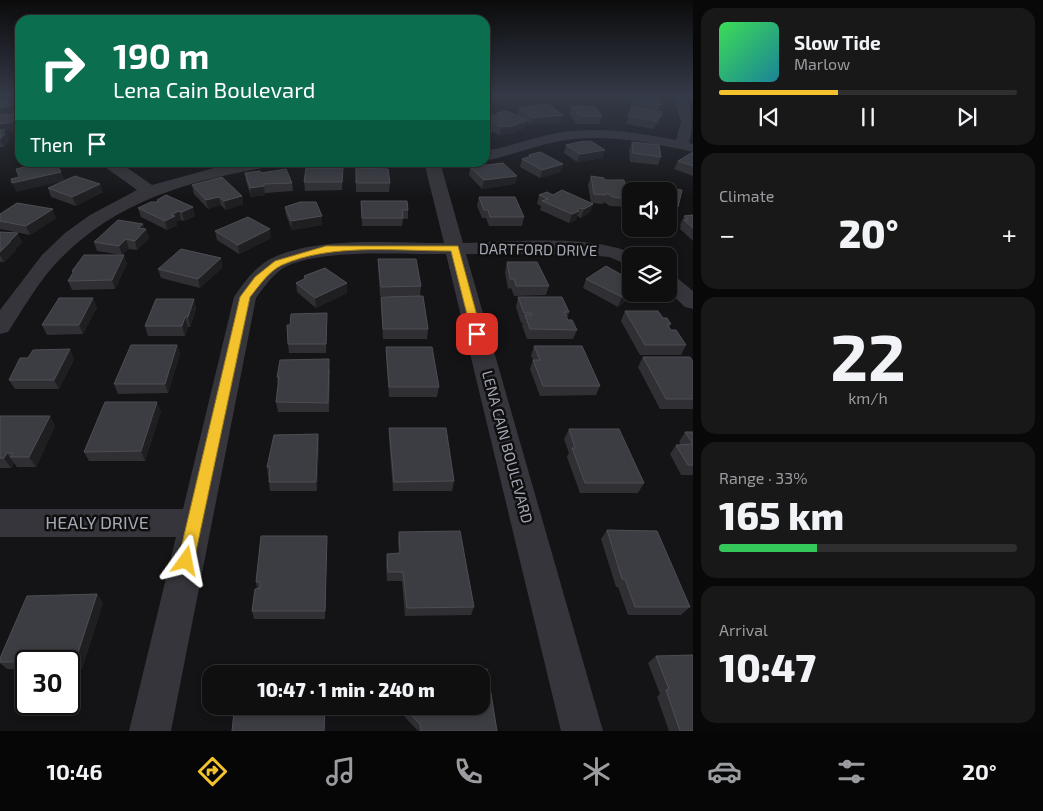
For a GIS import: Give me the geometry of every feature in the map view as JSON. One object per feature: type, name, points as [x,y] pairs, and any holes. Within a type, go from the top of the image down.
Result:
[{"type":"street","points":[[490,155],[570,135],[600,134],[687,146],[688,130]]},
{"type":"street","points":[[115,167],[148,190]]},
{"type":"street","points":[[0,327],[48,260],[71,237],[100,216],[148,190],[218,170],[237,167]]},
{"type":"street","name":"LENA CAIN BOULEVARD","points":[[433,167],[582,731]]},
{"type":"street","points":[[632,247],[635,238]]},
{"type":"street","name":"DARTFORD DRIVE","points":[[150,731],[245,297],[259,279],[278,263],[326,249],[575,248],[613,252],[622,256]]},
{"type":"street","points":[[677,288],[693,302]]},
{"type":"street","name":"HEALY DRIVE","points":[[0,523],[194,523]]},
{"type":"building","points":[[591,141],[605,150],[580,154],[566,145],[579,142]]},
{"type":"building","points":[[632,142],[659,145],[661,157],[633,153]]},
{"type":"building","points":[[540,152],[563,164],[542,170],[522,159]]},
{"type":"building","points":[[693,152],[693,166],[678,161]]},
{"type":"building","points":[[503,163],[517,176],[484,180],[470,167],[490,167],[490,165]]},
{"type":"building","points":[[25,167],[58,167],[61,172],[12,183],[11,179],[19,177],[16,169]]},
{"type":"building","points":[[306,168],[343,168],[342,182],[304,182]]},
{"type":"building","points":[[356,168],[388,169],[390,183],[356,183]]},
{"type":"building","points":[[286,169],[292,183],[264,184],[264,186],[250,188],[245,173],[260,171],[261,173]]},
{"type":"building","points":[[75,176],[100,184],[72,197],[48,188]]},
{"type":"building","points":[[591,176],[604,178],[605,180],[624,180],[625,182],[622,182],[622,198],[613,197],[607,193],[606,195],[594,194]]},
{"type":"building","points":[[222,177],[242,196],[224,201],[219,197],[206,200],[192,185]]},
{"type":"building","points":[[677,189],[682,190],[677,207]]},
{"type":"building","points":[[562,190],[593,204],[584,209],[580,208],[577,210],[579,211],[572,214],[542,201],[548,199],[539,195],[547,192],[553,195]]},
{"type":"building","points":[[166,195],[193,207],[171,215],[175,216],[165,221],[138,208],[151,202],[159,202],[157,200]]},
{"type":"building","points":[[479,197],[515,197],[524,217],[490,217],[488,210],[484,210]]},
{"type":"building","points":[[361,201],[407,201],[408,210],[402,210],[403,218],[362,218]]},
{"type":"building","points":[[300,202],[316,202],[322,216],[291,221],[285,207]]},
{"type":"building","points":[[17,203],[53,209],[26,226],[0,221],[0,214]]},
{"type":"building","points":[[693,215],[693,228],[684,220],[688,219],[684,216]]},
{"type":"building","points":[[248,217],[270,229],[238,245],[215,231]]},
{"type":"building","points":[[118,220],[143,224],[138,228],[146,229],[135,241],[126,239],[119,246],[94,242]]},
{"type":"building","points":[[0,232],[18,233],[0,252]]},
{"type":"building","points":[[181,249],[221,258],[198,279],[158,269]]},
{"type":"building","points":[[84,255],[124,255],[112,280],[68,281],[74,271],[72,271]]},
{"type":"building","points":[[378,259],[416,259],[421,286],[381,287]]},
{"type":"building","points":[[507,262],[537,262],[549,286],[516,286],[514,279],[510,279]]},
{"type":"building","points":[[606,266],[622,275],[622,297],[586,279]]},
{"type":"building","points":[[325,268],[347,283],[315,298],[296,283],[306,278],[304,276]]},
{"type":"building","points":[[423,296],[428,329],[383,329],[381,297]]},
{"type":"building","points":[[518,297],[562,297],[569,312],[564,312],[568,320],[572,320],[577,330],[530,329],[525,315],[532,315],[531,313],[524,313]]},
{"type":"building","points":[[59,298],[93,298],[79,325],[42,325]]},
{"type":"building","points":[[156,299],[194,299],[188,317],[185,317],[182,326],[145,326]]},
{"type":"building","points":[[625,311],[658,311],[663,318],[667,318],[671,324],[667,324],[671,330],[676,330],[686,345],[645,345]]},
{"type":"building","points":[[327,313],[326,344],[288,344],[287,325],[290,325],[291,314]]},
{"type":"building","points":[[131,345],[177,345],[165,384],[114,384]]},
{"type":"building","points":[[534,346],[582,346],[600,386],[543,386],[533,360],[540,360]]},
{"type":"building","points":[[386,347],[432,347],[439,387],[389,387]]},
{"type":"building","points":[[70,349],[54,380],[9,380],[20,358],[28,358],[33,350]]},
{"type":"building","points":[[643,357],[690,357],[693,361],[693,399],[666,399]]},
{"type":"building","points":[[329,359],[328,403],[276,402],[280,360]]},
{"type":"building","points":[[105,402],[157,402],[141,451],[84,452]]},
{"type":"building","points":[[0,416],[50,416],[29,457],[10,457],[13,453],[7,453],[4,458],[0,458]]},
{"type":"building","points":[[389,428],[446,428],[454,481],[394,482]]},
{"type":"building","points":[[569,429],[619,429],[644,483],[585,483],[572,448],[575,448]]},
{"type":"building","points":[[685,432],[693,432],[693,444]]},
{"type":"building","points":[[318,434],[316,482],[269,482],[270,467],[267,467],[274,435]]},
{"type":"building","points":[[693,444],[693,465],[688,465],[676,445]]},
{"type":"building","points":[[607,530],[657,531],[690,607],[635,607],[625,579],[622,579]]},
{"type":"building","points":[[460,531],[474,607],[407,608],[403,572],[388,572],[387,554],[400,553],[399,532]]},
{"type":"building","points":[[261,536],[327,536],[325,611],[252,611],[255,589],[260,588],[260,582],[256,582]]},
{"type":"building","points":[[97,594],[79,650],[15,650],[15,662],[0,662],[0,658],[27,596]]},
{"type":"building","points":[[693,655],[693,731],[680,731],[666,690],[669,689],[656,656]]},
{"type":"building","points":[[490,688],[497,731],[421,731],[420,724],[411,715],[490,715]]},
{"type":"building","points":[[234,715],[325,715],[324,731],[232,731]]},
{"type":"route","points":[[186,561],[245,297],[259,279],[278,263],[326,249],[454,248],[477,334]]}]
